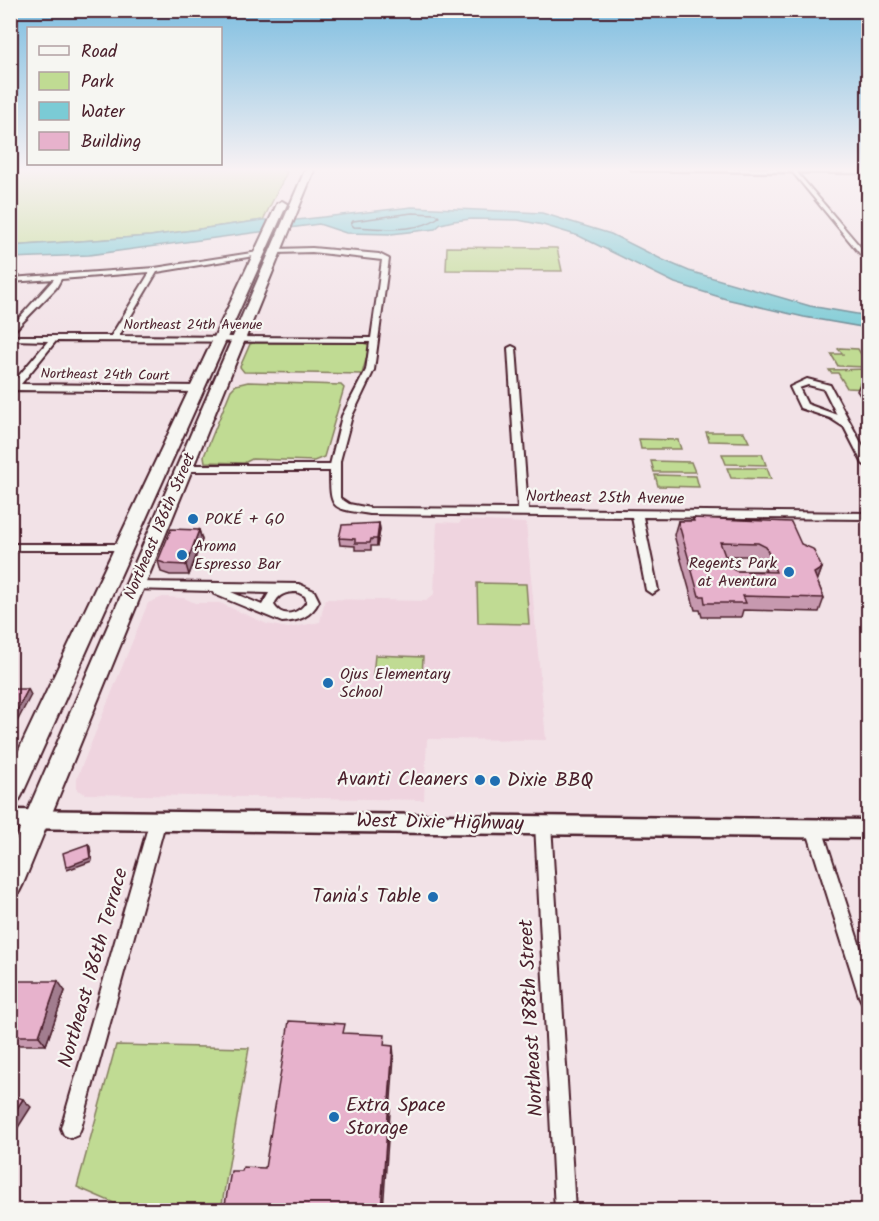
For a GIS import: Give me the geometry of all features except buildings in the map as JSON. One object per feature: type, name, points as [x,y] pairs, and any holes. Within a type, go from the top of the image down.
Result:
[{"type":"main road","name":"Northeast 186th Street","points":[[10,795],[273,225]]},
{"type":"main road","name":"Northeast 186th Street","points":[[10,884],[287,225]]},
{"type":"main road","points":[[172,443],[178,463],[186,468]]},
{"type":"main road","points":[[122,552],[126,579],[135,586]]},
{"type":"street","points":[[838,225],[868,260]]},
{"type":"street","points":[[186,468],[334,468],[347,416],[370,370],[386,259],[379,256],[312,250],[277,251]]},
{"type":"street","points":[[10,280],[155,270],[258,254]]},
{"type":"street","points":[[113,339],[155,270]]},
{"type":"street","points":[[10,333],[58,278]]},
{"type":"street","name":"Northeast 24th Avenue","points":[[10,338],[375,340]]},
{"type":"street","points":[[12,389],[54,338]]},
{"type":"street","points":[[512,348],[523,512]]},
{"type":"street","name":"Northeast 24th Court","points":[[10,376],[22,376]]},
{"type":"street","points":[[846,424],[834,416],[803,406],[794,387],[807,382],[827,387],[868,464]]},
{"type":"street","name":"Northeast 24th Court","points":[[12,389],[197,390]]},
{"type":"street","name":"Northeast 25th Avenue","points":[[334,468],[335,498],[341,505],[370,511],[868,516]]},
{"type":"street","points":[[637,513],[652,590]]},
{"type":"street","points":[[10,547],[122,552]]},
{"type":"street","points":[[135,586],[211,589],[299,588],[310,593],[313,602],[311,607],[301,615],[286,618],[211,589]]},
{"type":"street","points":[[273,614],[269,609],[269,599],[285,589]]},
{"type":"street","name":"West Dixie Highway","points":[[10,819],[868,829]]},
{"type":"street","name":"Northeast 186th Terrace","points":[[71,1128],[158,820]]},
{"type":"street","name":"Northeast 188th Street","points":[[543,824],[565,1210]]},
{"type":"street","points":[[814,828],[868,996]]},
{"type":"shaded area","name":"Ojus Elementary School","points":[[461,520],[526,523],[546,740],[427,739],[424,800],[86,794],[77,790],[77,778],[148,603],[163,597],[184,598],[195,603],[220,603],[267,624],[288,628],[320,622],[325,599],[426,601],[434,594],[437,522],[460,523]]},
{"type":"green space","points":[[11,225],[228,225],[150,236],[11,246]]},
{"type":"green space","points":[[447,247],[557,248],[562,271],[446,270]]},
{"type":"green space","points":[[363,343],[370,345],[362,374],[244,372],[240,367],[250,344]]},
{"type":"green space","points":[[838,349],[858,349],[861,354],[868,355],[868,367],[838,366],[831,354],[843,354]]},
{"type":"green space","points":[[868,369],[868,389],[847,388],[838,373],[831,373],[829,370]]},
{"type":"green space","points":[[248,382],[341,385],[344,388],[324,457],[314,461],[252,459],[244,463],[205,462],[204,456],[231,390],[236,385]]},
{"type":"green space","points":[[706,432],[744,432],[749,442],[709,441]]},
{"type":"green space","points":[[639,439],[678,440],[681,449],[641,449]]},
{"type":"green space","points":[[722,454],[762,454],[766,465],[726,464]]},
{"type":"green space","points":[[651,461],[691,462],[695,472],[654,472]]},
{"type":"green space","points":[[727,468],[767,468],[771,479],[731,478]]},
{"type":"green space","points":[[655,475],[696,476],[699,487],[658,486]]},
{"type":"green space","points":[[477,583],[526,584],[529,624],[478,623]]},
{"type":"green space","points":[[375,655],[423,657],[422,677],[373,676]]},
{"type":"green space","points":[[116,1045],[249,1048],[221,1210],[130,1210],[77,1187]]},
{"type":"water","points":[[228,225],[312,225],[89,255],[11,258],[11,246],[150,236]]},
{"type":"water","points":[[322,225],[440,225],[435,229],[391,234],[346,233]]},
{"type":"water","points":[[543,225],[581,225],[611,234],[689,271],[810,306],[868,316],[868,328],[804,317],[726,299],[675,283],[579,236]]},
{"type":"place","name":"POKÉ + GO","points":[[193,519]]},
{"type":"place","name":"Aroma Espresso Bar","points":[[182,555]]},
{"type":"place","name":"Regents Park at Aventura","points":[[789,572]]},
{"type":"place","name":"Ojus Elementary School","points":[[328,683]]},
{"type":"place","name":"Avanti Cleaners","points":[[480,780]]},
{"type":"place","name":"Dixie BBQ","points":[[495,781]]},
{"type":"place","name":"Tania's Table","points":[[433,897]]},
{"type":"place","name":"Extra Space Storage","points":[[334,1117]]}]
